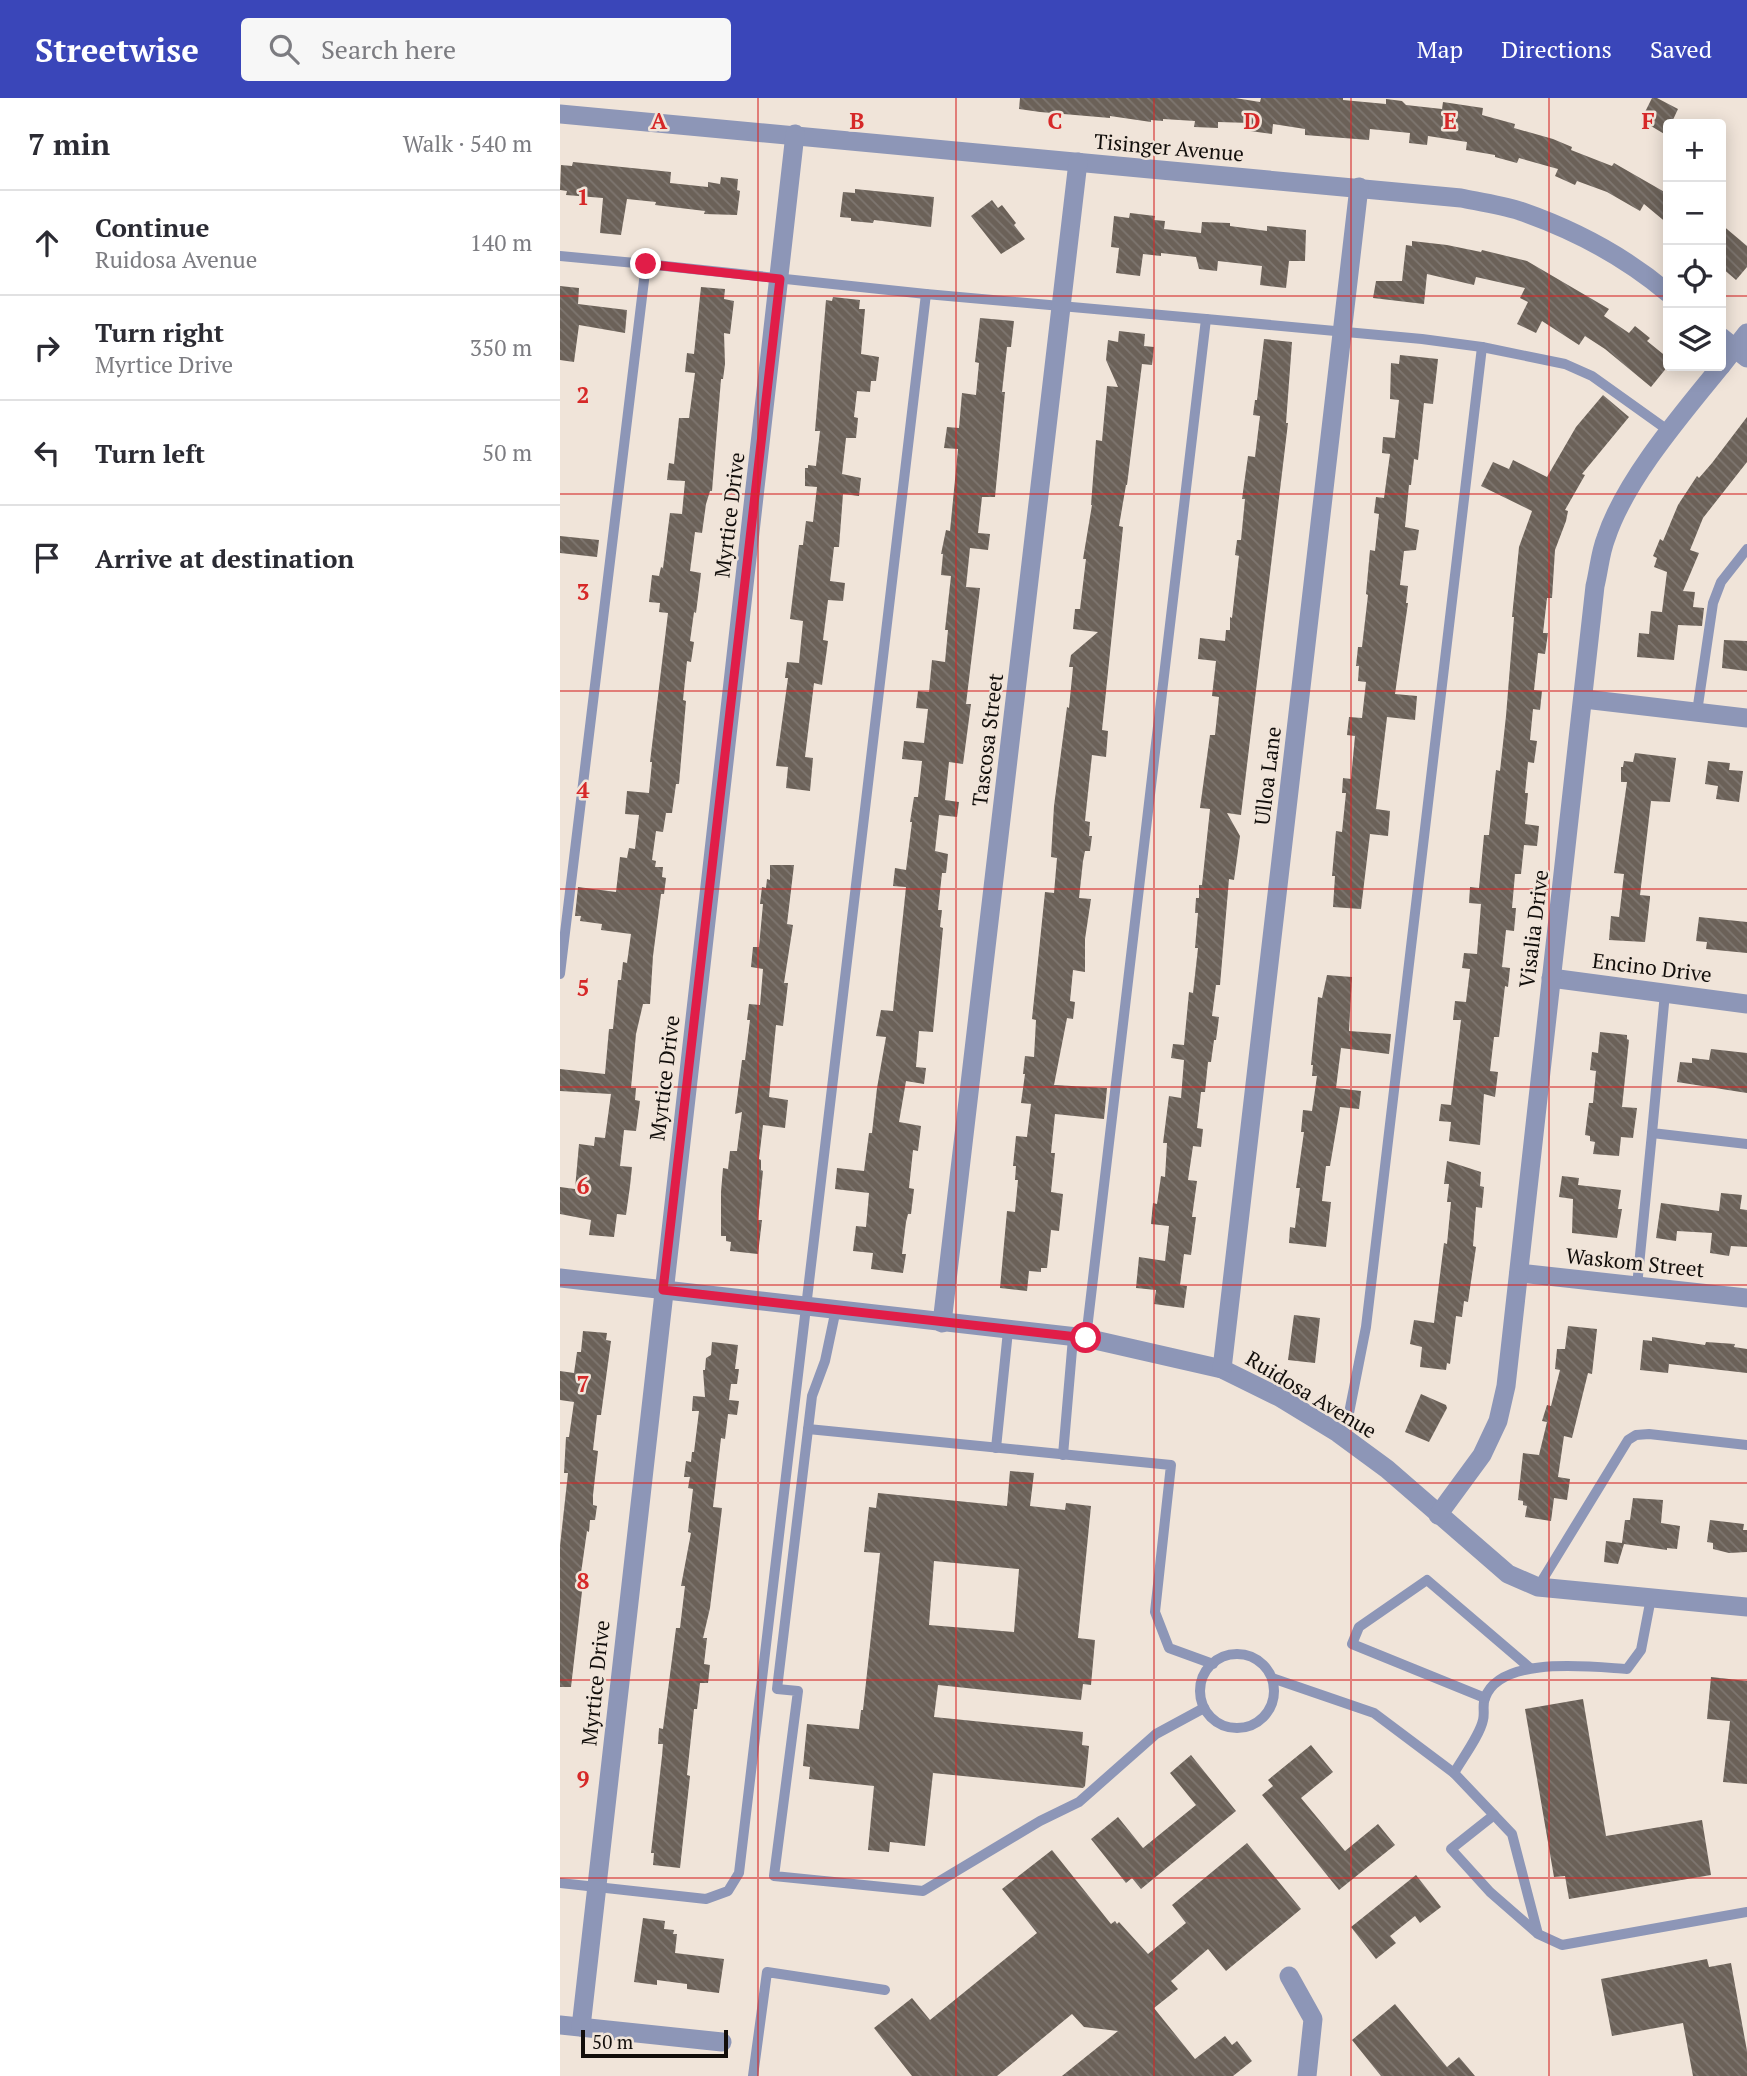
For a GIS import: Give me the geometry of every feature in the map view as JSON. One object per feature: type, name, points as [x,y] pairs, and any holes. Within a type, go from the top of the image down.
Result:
[{"type":"street","name":"Tisinger Avenue","points":[[560,114],[1461,198],[1519,211],[1586,237],[1641,270],[1663,289]]},
{"type":"street","name":"Myrtice Drive","points":[[581,2027],[795,134]]},
{"type":"street","name":"Tascosa Street","points":[[942,1323],[1078,162]]},
{"type":"street","name":"Ulloa Lane","points":[[1222,1369],[1359,187]]},
{"type":"street","name":"Visalia Drive","points":[[1726,359],[1737,344]]},
{"type":"street","name":"Visalia Drive","points":[[1438,1515],[1482,1455],[1498,1421],[1506,1386],[1595,586],[1605,538],[1621,502],[1669,431],[1717,371]]},
{"type":"street","points":[[1584,699],[1747,718]]},
{"type":"street","name":"Encino Drive","points":[[1551,978],[1747,1004]]},
{"type":"street","name":"Waskom Street","points":[[1519,1273],[1747,1298]]},
{"type":"street","name":"Ruidosa Avenue","points":[[560,1278],[1080,1338],[1222,1369],[1279,1397],[1338,1433],[1387,1469],[1508,1574],[1538,1587],[1747,1607]]},
{"type":"street","points":[[1289,1976],[1313,2019],[1307,2076]]},
{"type":"street","points":[[560,2025],[722,2042]]},
{"type":"lane","points":[[560,256],[926,295],[1206,319],[1482,347],[1565,364],[1592,376],[1669,431]]},
{"type":"lane","points":[[560,974],[646,264]]},
{"type":"lane","points":[[560,1883],[706,1899],[728,1891],[738,1873],[926,295]]},
{"type":"lane","points":[[1063,1455],[1080,1338],[1206,319]]},
{"type":"lane","points":[[1338,1433],[1349,1413],[1366,1327],[1482,347]]},
{"type":"lane","points":[[1697,712],[1713,603],[1721,582],[1745,556]]},
{"type":"lane","points":[[1637,1286],[1665,993]]},
{"type":"lane","points":[[1651,1133],[1747,1144]]},
{"type":"lane","points":[[836,1310],[825,1361],[812,1396],[777,1689],[798,1691],[774,1876],[923,1891],[1040,1821],[1079,1802],[1156,1734],[1204,1707]]},
{"type":"lane","points":[[996,1448],[1008,1331]]},
{"type":"lane","points":[[808,1429],[1171,1465],[1155,1612],[1169,1648],[1213,1664]]},
{"type":"lane","points":[[1538,1587],[1628,1440],[1636,1435],[1649,1434],[1747,1445]]},
{"type":"lane","points":[[1485,1698],[1352,1644],[1359,1627],[1427,1580],[1530,1668]]},
{"type":"lane","points":[[1454,1773],[1483,1723],[1485,1698],[1498,1681],[1530,1668],[1564,1665],[1627,1669],[1641,1650],[1651,1598]]},
{"type":"lane","points":[[1240,1654],[1262,1663],[1272,1678],[1275,1697],[1271,1709],[1263,1719],[1240,1729],[1228,1728],[1216,1722],[1204,1707],[1200,1691],[1202,1679],[1213,1664],[1228,1655],[1240,1654]]},
{"type":"lane","points":[[1272,1678],[1374,1713],[1454,1773],[1512,1834],[1538,1934]]},
{"type":"lane","points":[[1494,1815],[1451,1849],[1490,1892],[1538,1934],[1562,1945],[1747,1912]]},
{"type":"lane","points":[[753,2076],[767,1972],[885,1990]]},
{"type":"building","points":[[1020,98],[1235,98],[1260,102],[1261,98],[1343,98],[1386,104],[1386,99],[1402,101],[1406,105],[1442,109],[1443,102],[1483,108],[1482,115],[1515,124],[1514,128],[1553,139],[1572,147],[1571,150],[1612,166],[1614,163],[1663,191],[1663,220],[1644,204],[1640,211],[1607,192],[1577,181],[1575,185],[1555,176],[1558,169],[1519,158],[1517,163],[1495,155],[1466,150],[1467,142],[1428,136],[1427,145],[1409,143],[1410,133],[1370,129],[1369,140],[1305,135],[1305,129],[1273,124],[1272,134],[1250,131],[1251,123],[1218,122],[1218,128],[1194,127],[1195,121],[1163,119],[1151,122],[1019,109]]},
{"type":"building","points":[[1652,98],[1678,109],[1673,119],[1663,119],[1663,133],[1641,120]]},
{"type":"building","points":[[573,162],[671,172],[670,183],[708,187],[708,182],[720,184],[721,177],[738,179],[737,190],[740,191],[737,215],[704,214],[705,211],[627,199],[621,235],[600,233],[603,198],[566,195],[567,191],[560,190],[561,165],[572,166]]},
{"type":"building","points":[[855,189],[934,197],[931,227],[874,220],[873,223],[851,221],[851,218],[840,217],[843,192],[855,193]]},
{"type":"building","points":[[992,200],[998,208],[1002,205],[1025,239],[1001,254],[971,216]]},
{"type":"building","points":[[1130,213],[1155,216],[1154,220],[1165,221],[1164,229],[1201,233],[1202,222],[1230,223],[1230,226],[1267,231],[1267,226],[1306,230],[1305,261],[1289,261],[1286,288],[1260,285],[1262,266],[1218,261],[1217,271],[1199,269],[1196,257],[1161,253],[1161,256],[1143,254],[1140,276],[1116,273],[1119,248],[1111,247],[1114,216],[1129,218]]},
{"type":"building","points":[[1726,228],[1747,246],[1747,267],[1736,280],[1726,271]]},
{"type":"building","points":[[1412,241],[1447,245],[1527,261],[1609,309],[1604,316],[1629,333],[1635,326],[1650,338],[1647,341],[1663,354],[1664,371],[1651,387],[1585,336],[1579,345],[1542,321],[1536,333],[1517,324],[1528,302],[1520,298],[1525,288],[1476,277],[1474,285],[1427,274],[1424,304],[1373,298],[1376,281],[1402,281],[1406,245],[1412,246]]},
{"type":"building","points":[[560,286],[579,288],[578,304],[627,310],[625,333],[579,325],[574,362],[560,360]]},
{"type":"building","points":[[701,287],[725,289],[724,299],[734,301],[730,334],[724,333],[725,364],[721,379],[712,491],[706,504],[702,533],[695,532],[690,571],[701,573],[690,641],[694,642],[691,662],[687,661],[679,784],[676,784],[672,813],[666,813],[663,832],[656,831],[652,860],[656,861],[655,867],[663,867],[662,877],[666,878],[664,894],[661,894],[653,956],[650,1004],[643,1004],[636,1034],[631,1088],[636,1088],[635,1100],[640,1101],[636,1131],[624,1130],[620,1166],[632,1167],[626,1215],[617,1214],[614,1237],[589,1235],[591,1220],[560,1214],[560,1187],[575,1189],[579,1144],[594,1146],[595,1137],[605,1138],[611,1094],[560,1091],[560,1069],[605,1074],[609,1029],[613,1029],[618,980],[621,980],[623,962],[627,963],[631,934],[601,930],[602,924],[580,921],[581,916],[575,916],[578,887],[616,892],[620,857],[627,858],[629,848],[635,849],[639,815],[625,814],[627,791],[649,793],[650,762],[668,613],[659,612],[660,603],[649,602],[652,575],[659,576],[661,567],[663,568],[670,513],[682,514],[685,481],[667,480],[669,463],[674,464],[679,418],[689,418],[695,373],[685,372],[687,353],[694,354]]},
{"type":"building","points":[[833,297],[860,300],[859,309],[865,309],[861,354],[879,357],[876,381],[871,381],[870,392],[857,391],[854,417],[858,418],[856,438],[846,438],[842,474],[861,478],[859,496],[843,494],[839,547],[834,547],[830,581],[845,583],[843,601],[828,600],[823,640],[828,641],[822,685],[814,683],[805,757],[813,758],[810,791],[786,788],[788,767],[776,766],[788,678],[785,678],[787,662],[799,663],[803,621],[790,619],[799,545],[803,545],[806,521],[813,522],[817,487],[805,486],[805,468],[808,468],[808,465],[816,466],[820,431],[815,431],[826,300],[832,301]]},
{"type":"building","points":[[980,318],[1014,321],[1011,347],[1007,347],[1002,392],[1005,392],[995,497],[982,497],[978,533],[990,534],[988,550],[970,548],[966,587],[980,588],[966,704],[971,704],[963,764],[949,762],[945,800],[959,802],[957,817],[939,815],[935,851],[948,854],[946,873],[942,873],[938,910],[942,910],[940,927],[943,928],[933,1032],[919,1031],[916,1067],[926,1068],[924,1084],[906,1081],[899,1122],[921,1126],[918,1151],[913,1150],[909,1188],[914,1189],[911,1214],[908,1214],[906,1222],[902,1254],[906,1254],[903,1273],[871,1269],[873,1253],[853,1251],[856,1226],[866,1227],[869,1193],[835,1189],[837,1168],[864,1171],[886,1037],[876,1036],[881,1010],[893,1011],[906,887],[893,886],[895,868],[906,870],[910,822],[914,797],[918,797],[922,761],[902,759],[904,741],[924,743],[928,709],[916,708],[918,691],[929,692],[932,660],[945,662],[948,630],[945,630],[951,576],[941,575],[941,554],[946,530],[950,531],[958,449],[944,448],[947,427],[959,428],[962,393],[976,395],[979,363],[975,362]]},
{"type":"building","points":[[1119,331],[1145,334],[1144,346],[1154,347],[1152,365],[1142,364],[1127,485],[1119,526],[1123,527],[1102,730],[1108,731],[1106,757],[1092,755],[1085,821],[1090,822],[1089,836],[1092,836],[1090,851],[1085,851],[1079,898],[1091,899],[1085,939],[1085,972],[1073,970],[1070,1001],[1075,1002],[1073,1019],[1067,1018],[1054,1085],[1107,1088],[1104,1119],[1055,1114],[1051,1192],[1063,1194],[1059,1231],[1051,1230],[1047,1268],[1041,1268],[1041,1272],[1029,1271],[1027,1291],[1000,1288],[1007,1211],[1015,1212],[1018,1180],[1015,1180],[1016,1166],[1013,1166],[1016,1136],[1027,1137],[1031,1104],[1021,1103],[1023,1074],[1025,1056],[1034,1057],[1036,1020],[1032,1019],[1045,892],[1054,893],[1057,858],[1051,857],[1054,806],[1067,707],[1069,708],[1073,667],[1069,667],[1071,655],[1098,632],[1073,629],[1075,609],[1080,609],[1086,559],[1083,559],[1092,505],[1096,440],[1102,441],[1107,386],[1118,387],[1106,360],[1108,340],[1118,342]]},
{"type":"building","points":[[1264,339],[1292,342],[1288,423],[1241,815],[1227,813],[1240,836],[1234,880],[1229,879],[1220,985],[1216,985],[1212,1016],[1219,1017],[1216,1040],[1211,1062],[1208,1062],[1205,1092],[1201,1092],[1197,1128],[1203,1129],[1201,1147],[1193,1146],[1188,1180],[1197,1181],[1192,1217],[1196,1217],[1191,1255],[1184,1254],[1180,1285],[1187,1286],[1184,1308],[1154,1304],[1156,1290],[1136,1288],[1139,1257],[1165,1261],[1169,1226],[1151,1224],[1153,1203],[1157,1204],[1161,1176],[1165,1177],[1167,1143],[1163,1143],[1169,1096],[1181,1098],[1184,1060],[1171,1058],[1173,1044],[1184,1045],[1189,992],[1193,993],[1198,948],[1195,948],[1198,913],[1195,913],[1196,898],[1199,898],[1199,885],[1202,885],[1210,809],[1200,808],[1210,735],[1215,735],[1219,697],[1212,696],[1216,661],[1198,659],[1200,638],[1225,641],[1226,630],[1230,630],[1239,556],[1235,555],[1237,540],[1241,540],[1245,499],[1242,499],[1248,456],[1255,457],[1260,416],[1253,415]]},
{"type":"building","points":[[1400,355],[1438,359],[1433,404],[1424,403],[1418,460],[1414,459],[1409,485],[1405,527],[1419,530],[1416,550],[1404,551],[1400,585],[1408,586],[1408,603],[1395,694],[1417,696],[1415,720],[1387,717],[1376,809],[1390,811],[1388,836],[1370,834],[1361,909],[1333,907],[1335,876],[1332,876],[1336,831],[1342,832],[1346,793],[1342,793],[1343,778],[1351,779],[1355,736],[1347,735],[1349,717],[1362,718],[1366,682],[1358,681],[1359,666],[1356,666],[1358,647],[1362,647],[1370,550],[1375,551],[1379,514],[1374,513],[1376,497],[1384,498],[1390,454],[1382,453],[1383,437],[1395,438],[1399,400],[1390,399],[1391,363],[1399,364]]},
{"type":"building","points":[[1603,395],[1629,417],[1582,474],[1585,475],[1565,510],[1568,511],[1566,521],[1555,550],[1552,598],[1547,598],[1543,633],[1548,633],[1545,654],[1538,653],[1534,690],[1542,691],[1540,710],[1533,709],[1530,740],[1537,741],[1534,763],[1528,762],[1525,793],[1528,793],[1525,824],[1539,826],[1537,846],[1524,845],[1521,874],[1515,874],[1512,908],[1516,908],[1514,931],[1506,930],[1502,967],[1510,968],[1508,987],[1505,986],[1499,1037],[1494,1037],[1490,1071],[1498,1072],[1495,1097],[1484,1094],[1480,1145],[1449,1141],[1451,1122],[1439,1121],[1441,1104],[1451,1105],[1461,1020],[1453,1020],[1455,1001],[1466,1002],[1470,969],[1462,968],[1464,953],[1477,954],[1481,904],[1469,903],[1470,887],[1479,888],[1484,835],[1489,835],[1496,770],[1500,771],[1519,547],[1532,511],[1481,486],[1493,462],[1509,469],[1513,460],[1547,477],[1576,427]]},
{"type":"building","points":[[1747,417],[1747,462],[1703,518],[1690,550],[1699,553],[1683,591],[1695,592],[1693,607],[1704,608],[1702,626],[1678,625],[1674,660],[1637,657],[1639,633],[1649,634],[1651,611],[1662,612],[1667,572],[1654,567],[1657,558],[1653,556],[1660,539],[1663,541],[1678,505],[1697,476],[1699,478],[1712,463]]},
{"type":"building","points":[[560,536],[599,540],[597,557],[560,553]]},
{"type":"building","points":[[1724,640],[1747,641],[1747,671],[1722,668]]},
{"type":"building","points":[[1635,753],[1676,758],[1670,802],[1651,801],[1640,895],[1650,896],[1645,942],[1609,940],[1611,916],[1619,917],[1624,874],[1614,873],[1627,782],[1621,782],[1621,767],[1624,761],[1633,762]]},
{"type":"building","points":[[1708,761],[1730,763],[1729,770],[1743,771],[1739,802],[1716,799],[1718,786],[1705,784]]},
{"type":"building","points":[[770,865],[794,865],[787,924],[793,925],[784,983],[788,983],[783,1026],[776,1025],[769,1097],[788,1100],[785,1128],[763,1125],[759,1159],[763,1171],[758,1220],[762,1220],[758,1254],[730,1251],[731,1242],[726,1241],[726,1236],[721,1236],[721,1192],[723,1168],[728,1169],[730,1151],[737,1151],[742,1112],[735,1114],[742,1060],[745,1060],[750,1020],[747,1020],[749,1004],[760,1005],[763,969],[751,967],[753,947],[759,947],[762,887],[766,888],[767,879],[770,880]]},
{"type":"building","points":[[1699,917],[1747,922],[1747,953],[1706,949],[1707,942],[1696,941]]},
{"type":"building","points":[[1327,975],[1352,977],[1349,1031],[1391,1034],[1389,1054],[1341,1048],[1336,1088],[1361,1091],[1359,1109],[1340,1107],[1330,1166],[1326,1166],[1322,1201],[1331,1202],[1326,1247],[1289,1243],[1290,1227],[1295,1228],[1300,1188],[1296,1188],[1304,1132],[1301,1132],[1303,1110],[1312,1111],[1317,1076],[1312,1076],[1311,1065],[1318,997],[1322,998]]},
{"type":"building","points":[[1600,1032],[1627,1035],[1629,1040],[1622,1107],[1637,1108],[1633,1138],[1621,1137],[1619,1156],[1593,1154],[1595,1142],[1585,1135],[1589,1103],[1593,1103],[1596,1071],[1590,1070],[1592,1052],[1598,1053]]},
{"type":"building","points":[[1711,1049],[1747,1053],[1747,1093],[1677,1082],[1680,1062],[1692,1063],[1692,1058],[1709,1060]]},
{"type":"building","points":[[1447,1161],[1481,1172],[1480,1186],[1484,1187],[1482,1208],[1476,1207],[1473,1246],[1476,1247],[1468,1302],[1464,1301],[1462,1317],[1456,1316],[1450,1364],[1447,1363],[1446,1370],[1420,1367],[1422,1347],[1410,1344],[1414,1320],[1434,1323],[1451,1202],[1447,1202],[1449,1184],[1444,1184]]},
{"type":"building","points":[[1562,1176],[1579,1178],[1578,1185],[1621,1190],[1618,1209],[1622,1209],[1617,1238],[1572,1233],[1573,1199],[1559,1197]]},
{"type":"building","points":[[1721,1193],[1742,1195],[1740,1209],[1747,1210],[1747,1247],[1731,1246],[1729,1256],[1710,1253],[1712,1233],[1677,1231],[1676,1241],[1656,1238],[1661,1203],[1719,1211]]},
{"type":"building","points":[[1294,1315],[1320,1318],[1315,1363],[1288,1360]]},
{"type":"building","points":[[1568,1326],[1597,1329],[1592,1374],[1588,1373],[1572,1438],[1564,1436],[1558,1477],[1570,1479],[1567,1500],[1554,1498],[1551,1521],[1525,1517],[1527,1506],[1518,1500],[1523,1453],[1539,1455],[1547,1422],[1542,1421],[1547,1405],[1551,1406],[1560,1370],[1555,1369],[1557,1349],[1565,1349]]},
{"type":"building","points":[[583,1331],[607,1333],[606,1340],[611,1341],[601,1415],[597,1415],[593,1450],[598,1451],[593,1505],[597,1506],[595,1520],[590,1520],[589,1532],[587,1531],[571,1687],[560,1687],[560,1546],[568,1473],[564,1473],[566,1437],[569,1437],[574,1402],[560,1400],[560,1371],[574,1373],[577,1352],[581,1352]]},
{"type":"building","points":[[1652,1337],[1705,1345],[1706,1342],[1735,1344],[1734,1347],[1747,1349],[1747,1373],[1669,1364],[1668,1373],[1640,1370],[1643,1340],[1652,1341]]},
{"type":"building","points":[[712,1342],[738,1345],[735,1369],[739,1369],[737,1384],[731,1384],[729,1400],[739,1401],[737,1415],[728,1414],[725,1439],[721,1438],[713,1507],[722,1508],[710,1608],[703,1638],[707,1638],[704,1664],[710,1665],[708,1683],[700,1683],[697,1709],[694,1709],[680,1868],[653,1865],[654,1853],[651,1853],[663,1744],[658,1744],[659,1728],[663,1729],[676,1628],[680,1628],[685,1586],[681,1586],[691,1533],[688,1532],[693,1489],[688,1488],[690,1477],[684,1477],[686,1461],[691,1462],[694,1452],[699,1411],[692,1411],[693,1396],[705,1397],[703,1370],[706,1358],[711,1355]]},
{"type":"building","points":[[1421,1394],[1446,1405],[1447,1408],[1429,1442],[1405,1432]]},
{"type":"building","points":[[1010,1471],[1034,1473],[1030,1506],[1065,1510],[1066,1503],[1091,1506],[1078,1638],[1095,1640],[1091,1685],[1083,1684],[1081,1700],[938,1685],[934,1717],[1083,1732],[1082,1745],[1089,1746],[1085,1786],[1083,1788],[933,1773],[925,1846],[890,1842],[889,1852],[868,1850],[874,1786],[809,1779],[810,1767],[803,1766],[807,1724],[859,1729],[880,1553],[864,1552],[869,1507],[876,1508],[878,1493],[1007,1506]],"holes":[[[934,1561],[1019,1569],[1014,1632],[929,1625]]]},
{"type":"building","points":[[1633,1498],[1663,1500],[1661,1523],[1680,1526],[1677,1549],[1624,1544],[1618,1564],[1604,1562],[1606,1541],[1622,1543],[1625,1520],[1630,1520]]},
{"type":"building","points":[[1710,1520],[1744,1524],[1743,1530],[1747,1530],[1747,1552],[1729,1553],[1713,1549],[1713,1543],[1707,1542]]},
{"type":"building","points":[[1711,1677],[1747,1681],[1747,1784],[1723,1782],[1730,1721],[1707,1719]]},
{"type":"building","points":[[1583,1699],[1606,1836],[1702,1820],[1711,1875],[1569,1899],[1565,1876],[1554,1877],[1525,1709]]},
{"type":"building","points":[[1311,1745],[1333,1772],[1301,1798],[1345,1851],[1378,1824],[1395,1845],[1339,1890],[1262,1795],[1273,1786],[1268,1780]]},
{"type":"building","points":[[1191,1755],[1236,1811],[1141,1889],[1132,1878],[1126,1883],[1091,1839],[1118,1817],[1143,1848],[1196,1805],[1170,1773]]},
{"type":"building","points":[[1247,1843],[1301,1909],[1226,1971],[1208,1949],[1171,1981],[1178,1989],[1154,2008],[1195,2059],[1225,2036],[1232,2045],[1237,2041],[1252,2061],[1233,2076],[1062,2076],[1118,2031],[1084,2027],[1072,2014],[997,2076],[912,2076],[874,2028],[912,1998],[930,2020],[1037,1933],[1002,1889],[1052,1850],[1111,1924],[1119,1922],[1148,1954],[1186,1923],[1172,1905]]},
{"type":"building","points":[[1416,1875],[1441,1907],[1420,1923],[1415,1916],[1390,1936],[1396,1943],[1376,1959],[1351,1927]]},
{"type":"building","points":[[643,1918],[665,1921],[664,1929],[674,1930],[673,1934],[677,1934],[675,1953],[724,1959],[719,1993],[687,1989],[687,1984],[657,1980],[657,1985],[634,1982]]},
{"type":"building","points":[[1707,1959],[1709,1967],[1731,1963],[1747,2051],[1747,2076],[1693,2076],[1683,2023],[1612,2036],[1601,1979]]},
{"type":"building","points":[[1395,2004],[1447,2067],[1459,2057],[1475,2076],[1381,2076],[1352,2040]]},
{"type":"route","points":[[646,264],[780,279],[663,1290],[1086,1338]]}]
